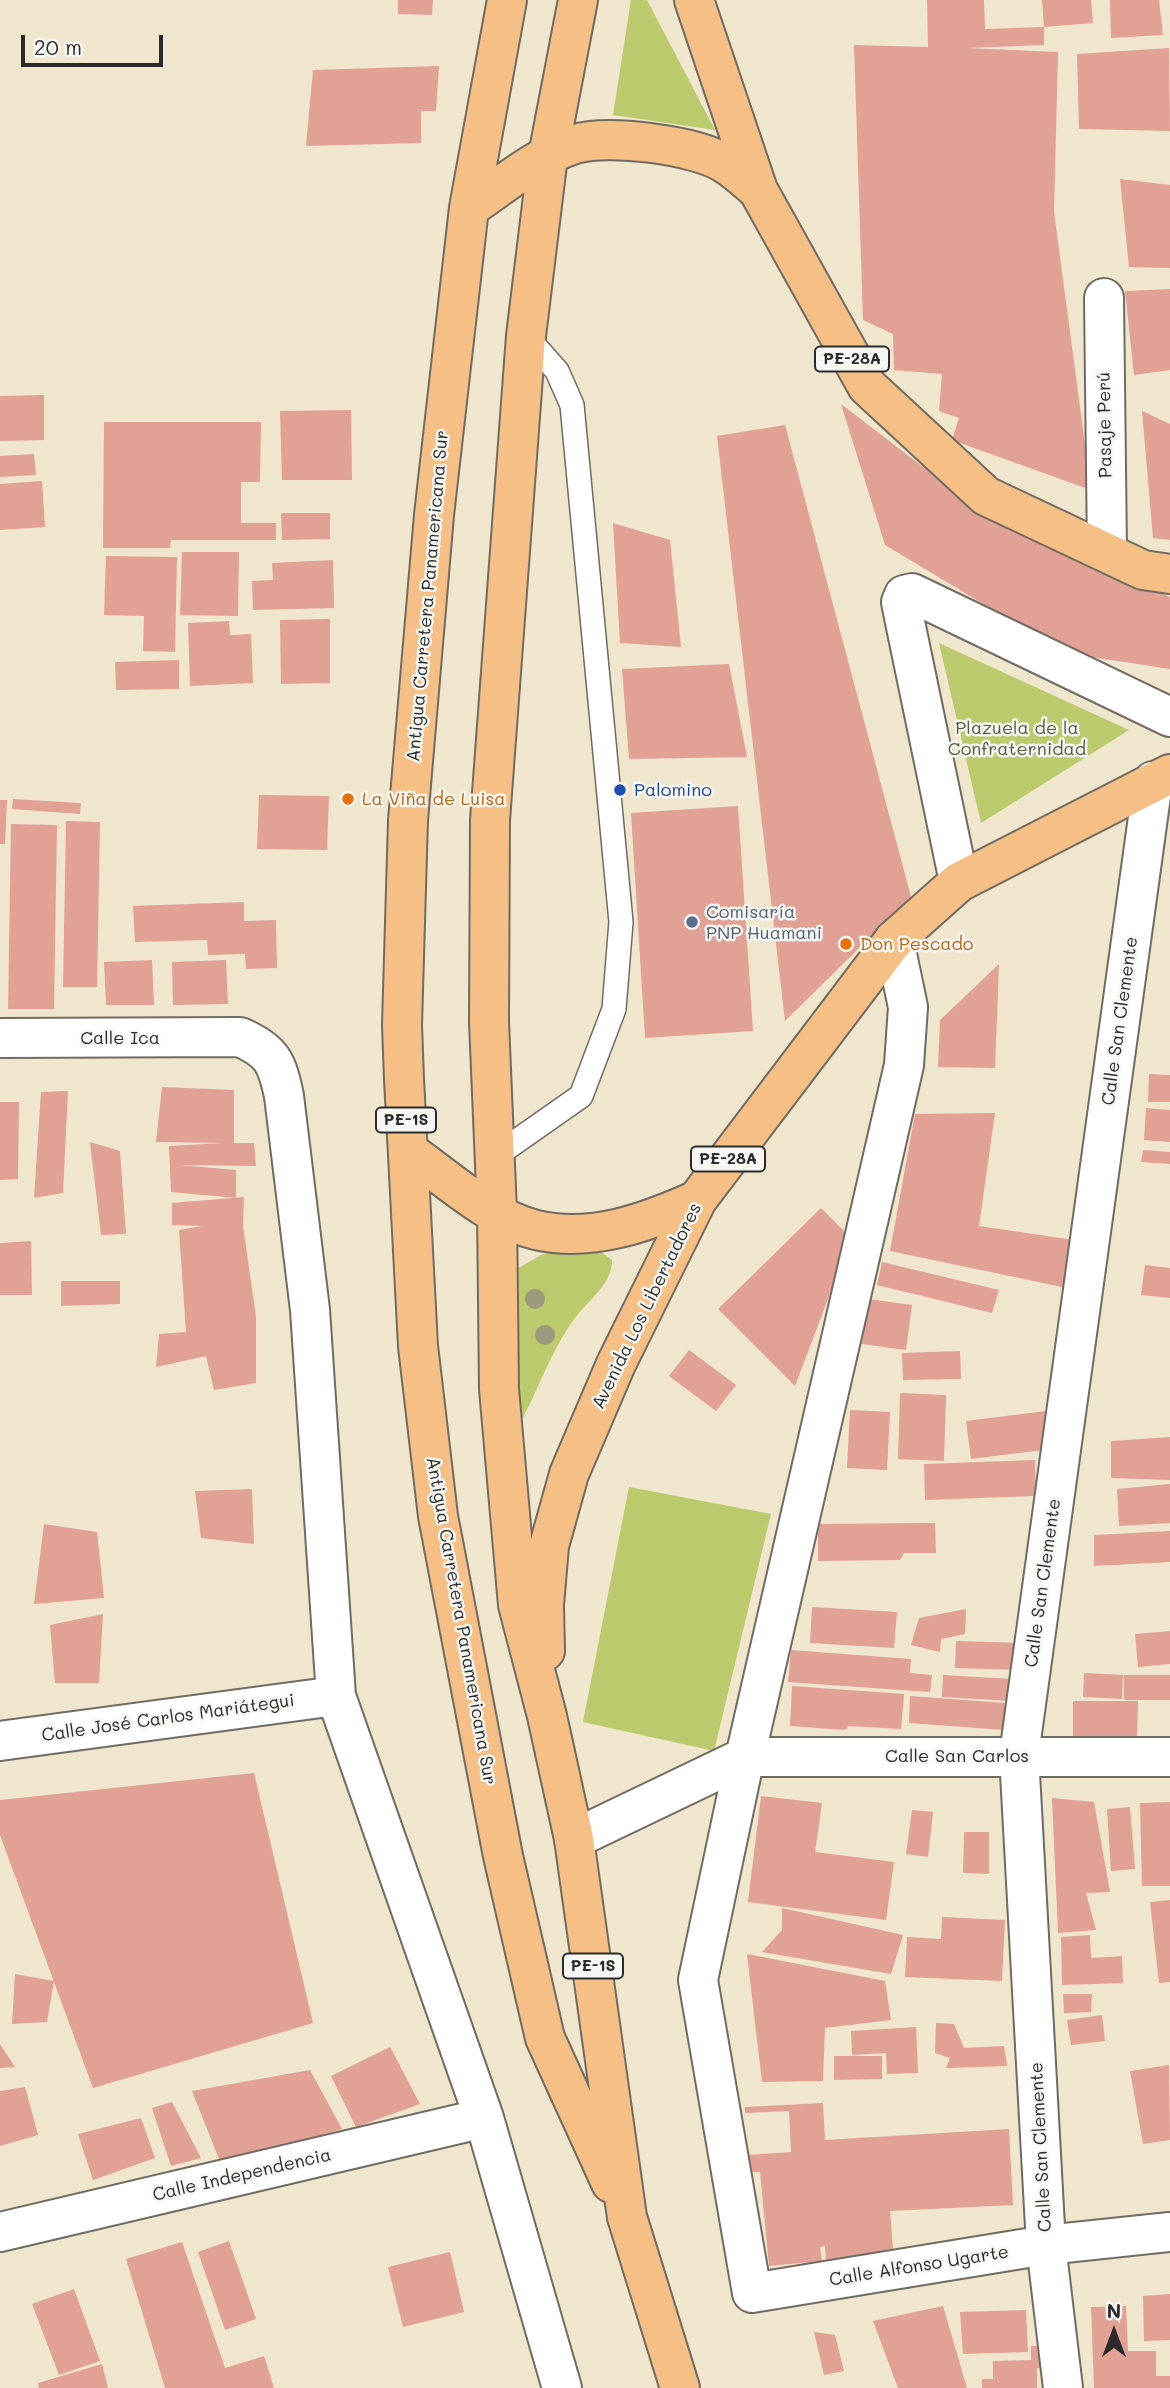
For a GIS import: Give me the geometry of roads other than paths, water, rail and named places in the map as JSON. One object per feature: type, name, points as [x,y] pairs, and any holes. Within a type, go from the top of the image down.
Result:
[{"type":"highway","name":"Antigua Carretera Panamericana Sur","points":[[506,0],[469,208],[434,515],[408,820],[402,1025],[418,1346],[438,1516],[503,1856],[545,2038],[627,2217],[680,2388]]},
{"type":"highway","name":"Antigua Carretera Panamericana Sur","points":[[578,0],[548,156],[526,336],[490,820],[489,1022],[497,1212],[499,1390],[518,1605],[547,1716],[574,1839],[627,2217]]},
{"type":"highway","name":"PE-28A","points":[[694,0],[758,190],[867,386],[986,496],[1143,570],[1170,574]]},
{"type":"highway","name":"PE-28A","points":[[469,208],[548,156],[577,143],[624,140],[670,146],[722,161],[758,190]]},
{"type":"highway","name":"Avenida Los Libertadores","points":[[547,1716],[544,1605],[550,1546],[569,1474],[616,1364],[697,1200],[894,940],[960,882],[1162,778]]},
{"type":"highway","name":"PE-28A","points":[[408,1151],[497,1212],[536,1230],[598,1233],[652,1220],[697,1200]]},
{"type":"street","name":"Pasaje Perú","points":[[1104,299],[1107,552]]},
{"type":"street","points":[[960,882],[901,602],[904,595],[912,593],[1170,717]]},
{"type":"street","name":"Calle San Clemente","points":[[1062,2388],[1046,2245],[1019,1755],[1162,778]]},
{"type":"street","points":[[574,1839],[745,1757],[904,1065],[908,1007],[894,940]]},
{"type":"street","name":"Calle Ica","points":[[0,1038],[240,1037],[261,1046],[277,1066],[284,1096],[310,1310],[336,1696]]},
{"type":"street","points":[[336,1696],[484,2118],[562,2388]]},
{"type":"street","name":"Calle José Carlos Mariátegui","points":[[0,1741],[336,1696]]},
{"type":"street","name":"Calle San Carlos","points":[[745,1757],[1170,1757]]},
{"type":"street","name":"Calle Alfonso Ugarte","points":[[745,1757],[698,1980],[752,2293],[1046,2245],[1170,2232]]},
{"type":"street","name":"Calle Independencia","points":[[0,2232],[484,2118]]},
{"type":"lane","points":[[494,1157],[581,1096],[614,1009],[621,922],[572,405],[557,371],[526,336]]},
{"type":"place","name":"Palomino","points":[[620,790]]},
{"type":"place","name":"La Viña de Luisa","points":[[348,799]]},
{"type":"place","name":"Comisaría PNP Huamani","points":[[692,922]]},
{"type":"place","name":"Don Pescado","points":[[846,944]]},
{"type":"park label","name":"Plazuela de la Confraternidad","points":[[1017,738]]}]
